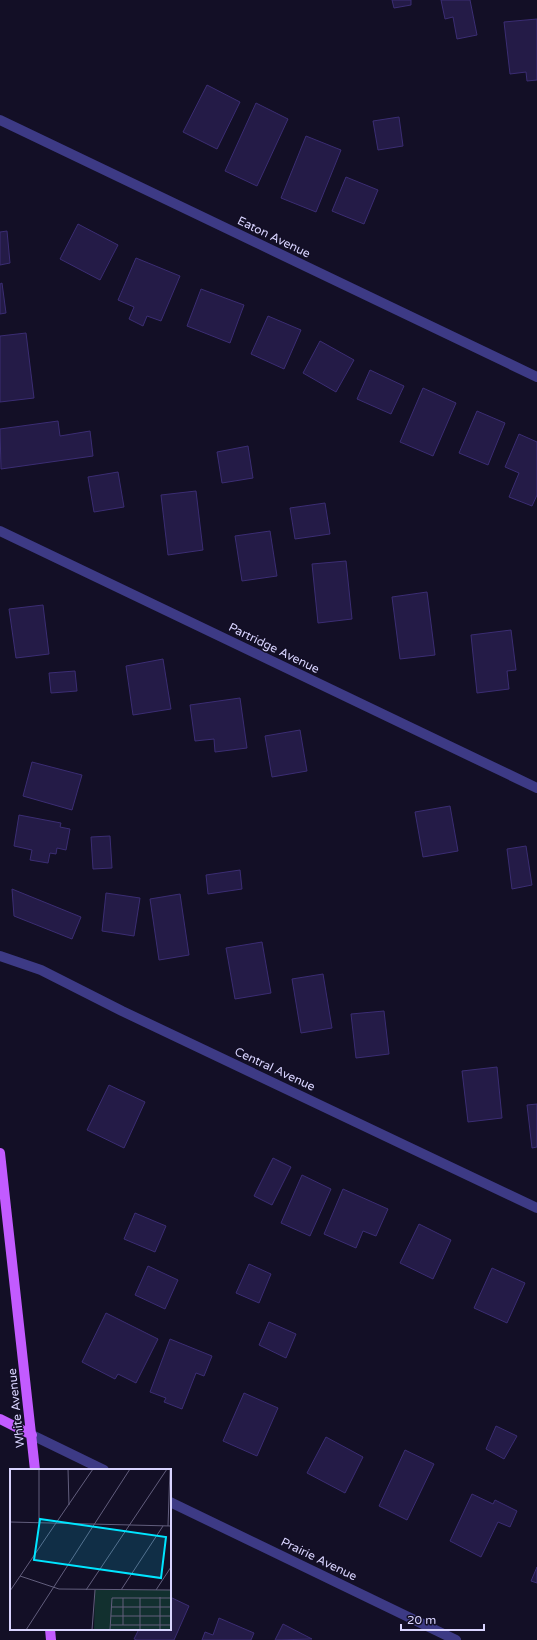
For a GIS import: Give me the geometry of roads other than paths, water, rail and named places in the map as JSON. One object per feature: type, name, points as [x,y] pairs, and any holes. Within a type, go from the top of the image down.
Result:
[{"type":"main road","name":"White Avenue","points":[[0,1153],[35,1469]]},
{"type":"main road","points":[[0,1419],[32,1435]]},
{"type":"main road","points":[[50,1630],[51,1640]]},
{"type":"street","name":"Eaton Avenue","points":[[0,120],[537,377]]},
{"type":"street","name":"Partridge Avenue","points":[[0,531],[537,788]]},
{"type":"street","name":"Central Avenue","points":[[0,956],[41,970],[122,1011],[537,1208]]},
{"type":"street","points":[[32,1435],[102,1469]]},
{"type":"street","name":"Prairie Avenue","points":[[171,1502],[456,1640]]}]
